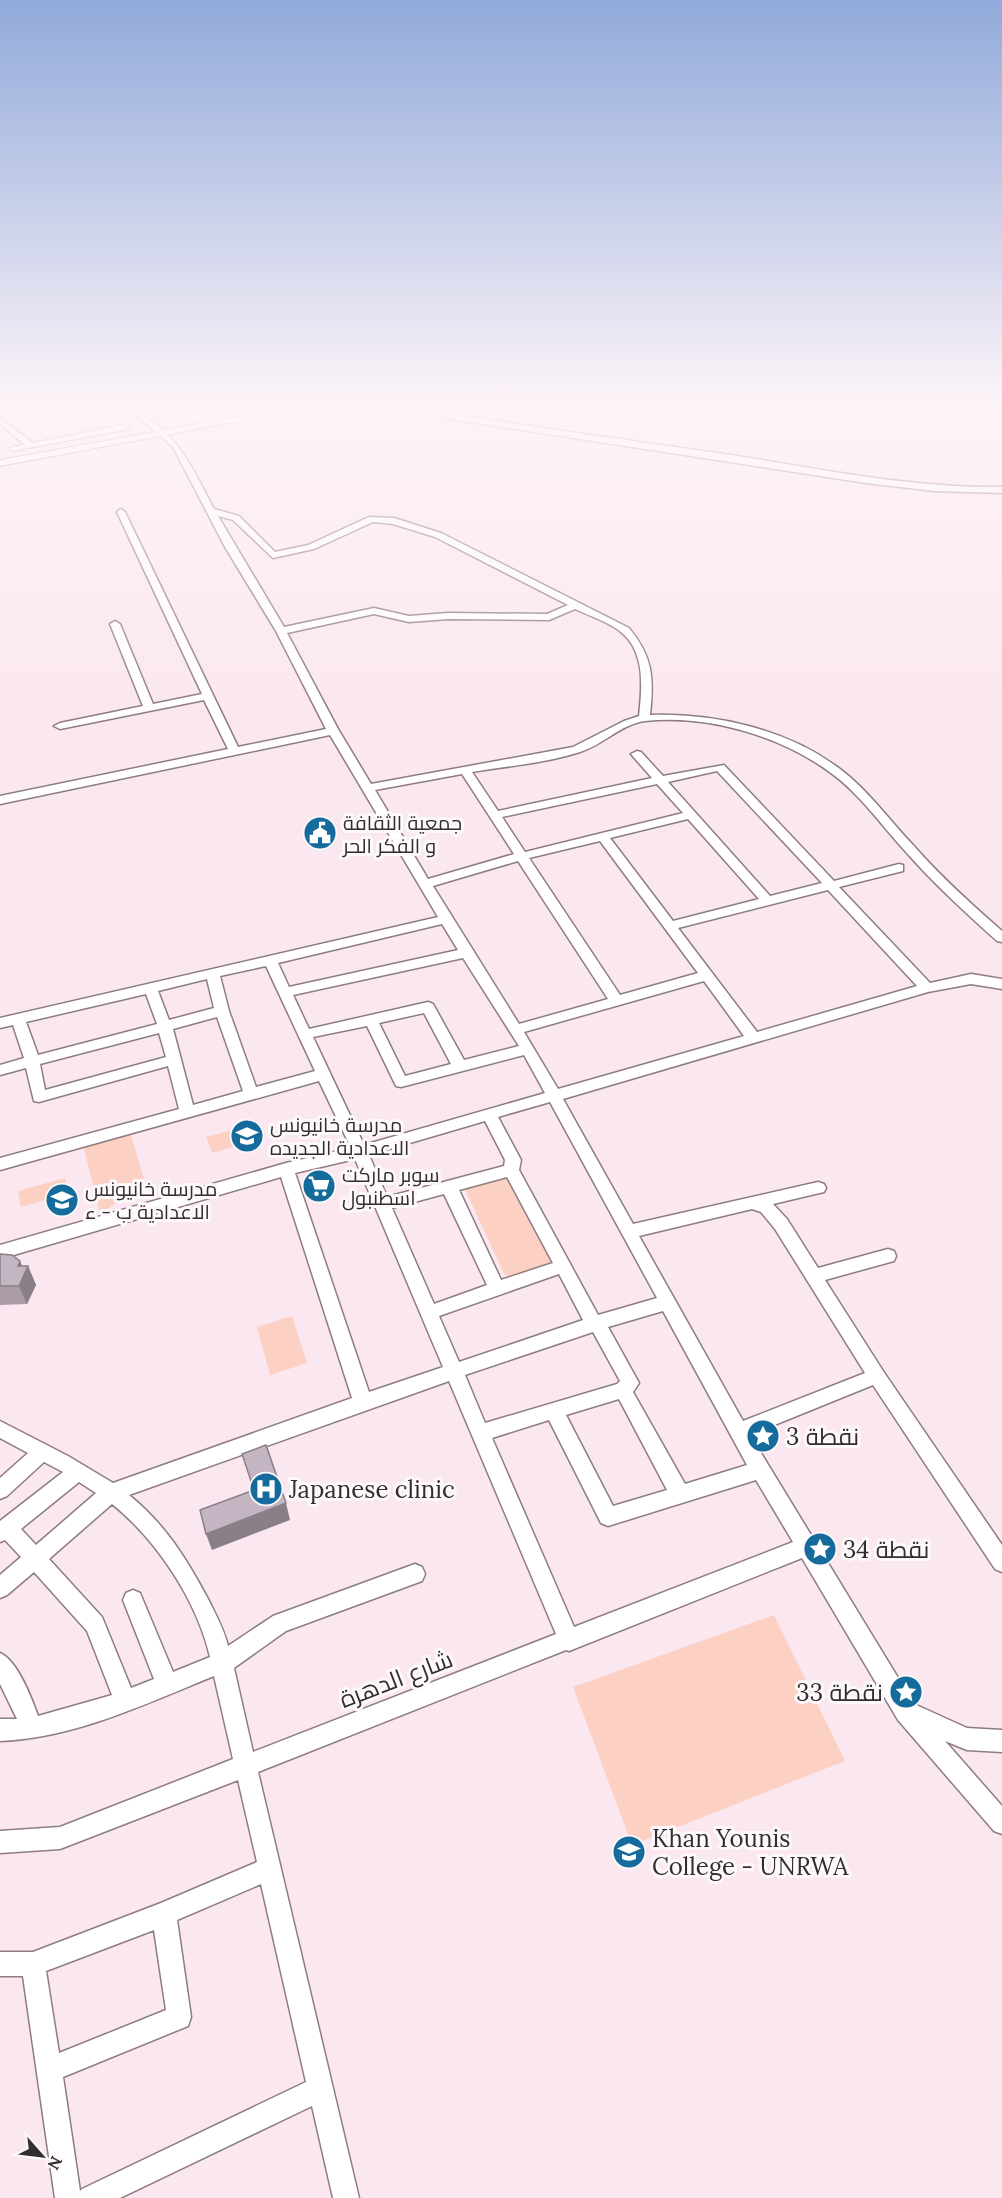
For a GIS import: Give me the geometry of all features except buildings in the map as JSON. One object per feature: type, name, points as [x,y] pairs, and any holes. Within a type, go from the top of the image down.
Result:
[{"type":"street","points":[[207,505],[281,631],[333,731],[448,919],[466,953],[528,1049],[760,1470],[808,1546],[906,1712],[1002,1822]]},
{"type":"street","points":[[121,512],[233,749]]},
{"type":"street","points":[[211,512],[236,518],[273,555],[311,547],[372,519],[405,524],[438,535],[625,630],[639,645],[648,676],[644,718]]},
{"type":"street","points":[[281,631],[374,611],[409,619],[448,616],[549,617],[577,604]]},
{"type":"street","points":[[115,624],[149,708]]},
{"type":"street","points":[[60,726],[208,696]]},
{"type":"street","points":[[369,788],[586,747],[644,718],[707,722],[738,728],[780,740],[812,755],[845,778],[924,865],[1002,938]]},
{"type":"street","points":[[0,800],[333,731]]},
{"type":"street","points":[[637,754],[768,902]]},
{"type":"street","points":[[495,815],[720,767],[927,988]]},
{"type":"street","points":[[465,770],[617,1001]]},
{"type":"street","points":[[427,884],[522,856],[690,815]]},
{"type":"street","points":[[603,837],[753,1037]]},
{"type":"street","points":[[668,926],[899,868]]},
{"type":"street","points":[[0,1023],[151,990],[448,919]]},
{"type":"street","points":[[286,992],[466,953]]},
{"type":"street","points":[[270,960],[307,1034],[360,1152],[569,1641]]},
{"type":"street","points":[[213,974],[222,1011],[251,1093]]},
{"type":"street","points":[[515,1030],[704,976]]},
{"type":"street","points":[[0,1252],[286,1169],[360,1152],[927,988],[971,979],[1002,984]]},
{"type":"street","points":[[151,990],[165,1027],[187,1110]]},
{"type":"street","points":[[307,1034],[428,1007],[460,1065]]},
{"type":"street","points":[[0,1070],[222,1011]]},
{"type":"street","points":[[18,1018],[32,1060],[39,1097],[173,1060]]},
{"type":"street","points":[[371,1020],[401,1082],[528,1049]]},
{"type":"street","points":[[0,1164],[187,1110],[324,1074]]},
{"type":"street","points":[[480,1433],[623,1390],[630,1383],[511,1170],[513,1160],[489,1114]]},
{"type":"street","points":[[286,1169],[363,1402]]},
{"type":"street","points":[[382,1205],[511,1170]]},
{"type":"street","points":[[449,1187],[497,1289]]},
{"type":"street","points":[[627,1232],[818,1188]]},
{"type":"street","points":[[752,1203],[766,1207],[781,1224],[877,1376],[1002,1562]]},
{"type":"street","points":[[814,1276],[888,1256]]},
{"type":"street","points":[[428,1313],[563,1266]]},
{"type":"street","points":[[0,1588],[111,1492],[363,1402],[666,1303]]},
{"type":"street","points":[[738,1431],[877,1376]]},
{"type":"street","points":[[623,1390],[680,1494]]},
{"type":"street","points":[[554,1411],[608,1517],[760,1470]]},
{"type":"street","points":[[0,1429],[111,1492],[155,1531],[182,1572],[215,1633],[346,2198]]},
{"type":"street","points":[[0,1490],[42,1452]]},
{"type":"street","points":[[78,1472],[3,1531],[35,1558],[95,1624],[125,1700]]},
{"type":"street","name":"شارع الدهرة","points":[[0,1842],[60,1838],[247,1767],[808,1546]]},
{"type":"street","points":[[0,1730],[31,1729],[99,1711],[222,1663],[280,1623],[414,1574]]},
{"type":"street","points":[[133,1600],[167,1684]]},
{"type":"street","points":[[0,1664],[22,1702],[31,1729]]},
{"type":"street","points":[[906,1712],[967,1739],[1002,1742]]},
{"type":"street","points":[[0,1964],[33,1964],[164,1914],[268,1869]]},
{"type":"street","points":[[48,2070],[179,2017],[164,1914]]},
{"type":"street","points":[[33,1964],[68,2198]]},
{"type":"street","points":[[91,2198],[321,2088]]},
{"type":"shaded area","points":[[244,1127],[250,1142],[212,1153],[206,1137]]},
{"type":"shaded area","points":[[130,1132],[144,1179],[108,1209],[100,1212],[83,1145]]},
{"type":"shaded area","points":[[506,1173],[554,1263],[513,1278],[504,1274],[464,1187]]},
{"type":"shaded area","points":[[65,1178],[69,1193],[21,1207],[18,1191]]},
{"type":"shaded area","points":[[292,1316],[307,1363],[270,1375],[257,1327]]},
{"type":"shaded area","points":[[774,1615],[845,1761],[632,1845],[573,1687]]},
{"type":"place","name":"جمعية الثقافة و الفكر الحر","points":[[320,833]]},
{"type":"place","name":"مدرسة خانيونس الاعدادية الجديده","points":[[247,1136]]},
{"type":"place","name":"سوبر ماركت اسطنبول","points":[[319,1186]]},
{"type":"place","name":"مدرسة خانيونس الاعدادية ب - ء","points":[[62,1200]]},
{"type":"place","name":"نقطة 3","points":[[763,1436]]},
{"type":"place","name":"Japanese clinic","points":[[266,1489]]},
{"type":"place","name":"نقطة 34","points":[[820,1549]]},
{"type":"place","name":"نقطة 33","points":[[906,1692]]},
{"type":"place","name":"Khan Younis College - UNRWA","points":[[629,1852]]}]
